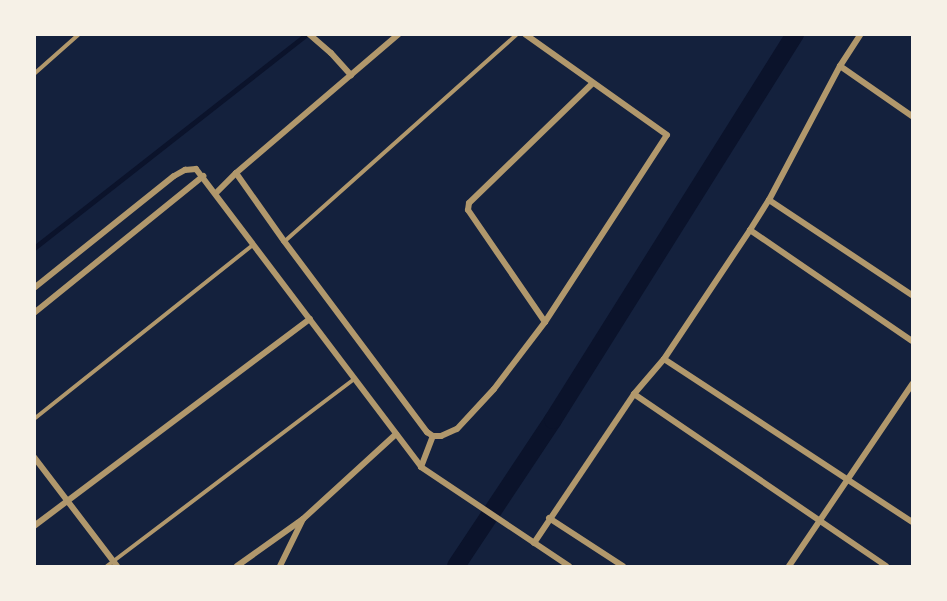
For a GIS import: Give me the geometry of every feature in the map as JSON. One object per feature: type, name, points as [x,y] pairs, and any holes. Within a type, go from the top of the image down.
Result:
[{"type":"street","points":[[216,193],[236,172],[399,34]]},
{"type":"street","points":[[236,172],[284,241],[427,432],[433,436],[457,429],[494,389],[545,322],[665,140],[664,131],[592,84],[525,34]]},
{"type":"street","points":[[534,543],[634,394],[664,359],[770,200],[840,66],[861,34]]},
{"type":"street","points":[[312,37],[351,75]]},
{"type":"street","points":[[840,66],[912,116]]},
{"type":"street","points":[[545,322],[468,210],[468,204],[592,84]]},
{"type":"street","points":[[34,288],[174,176],[185,170],[196,169],[421,467],[569,567]]},
{"type":"street","points":[[34,313],[203,176]]},
{"type":"street","points":[[770,200],[912,295]]},
{"type":"street","points":[[750,230],[912,340]]},
{"type":"street","points":[[34,526],[310,319]]},
{"type":"street","points":[[664,359],[912,522]]},
{"type":"street","points":[[789,567],[912,384]]},
{"type":"street","points":[[634,394],[886,567]]},
{"type":"street","points":[[237,567],[303,519],[396,434]]},
{"type":"street","points":[[421,467],[433,436]]},
{"type":"street","points":[[34,457],[115,564]]},
{"type":"street","points":[[549,518],[623,567]]},
{"type":"street","points":[[280,567],[303,519]]},
{"type":"lane","points":[[34,74],[79,34]]},
{"type":"lane","points":[[284,241],[517,34]]},
{"type":"lane","points":[[34,419],[254,244]]},
{"type":"lane","points":[[107,567],[115,564],[355,379]]},
{"type":"waterway","points":[[34,248],[307,34]]},
{"type":"waterway","points":[[456,566],[553,420],[795,34]]}]
